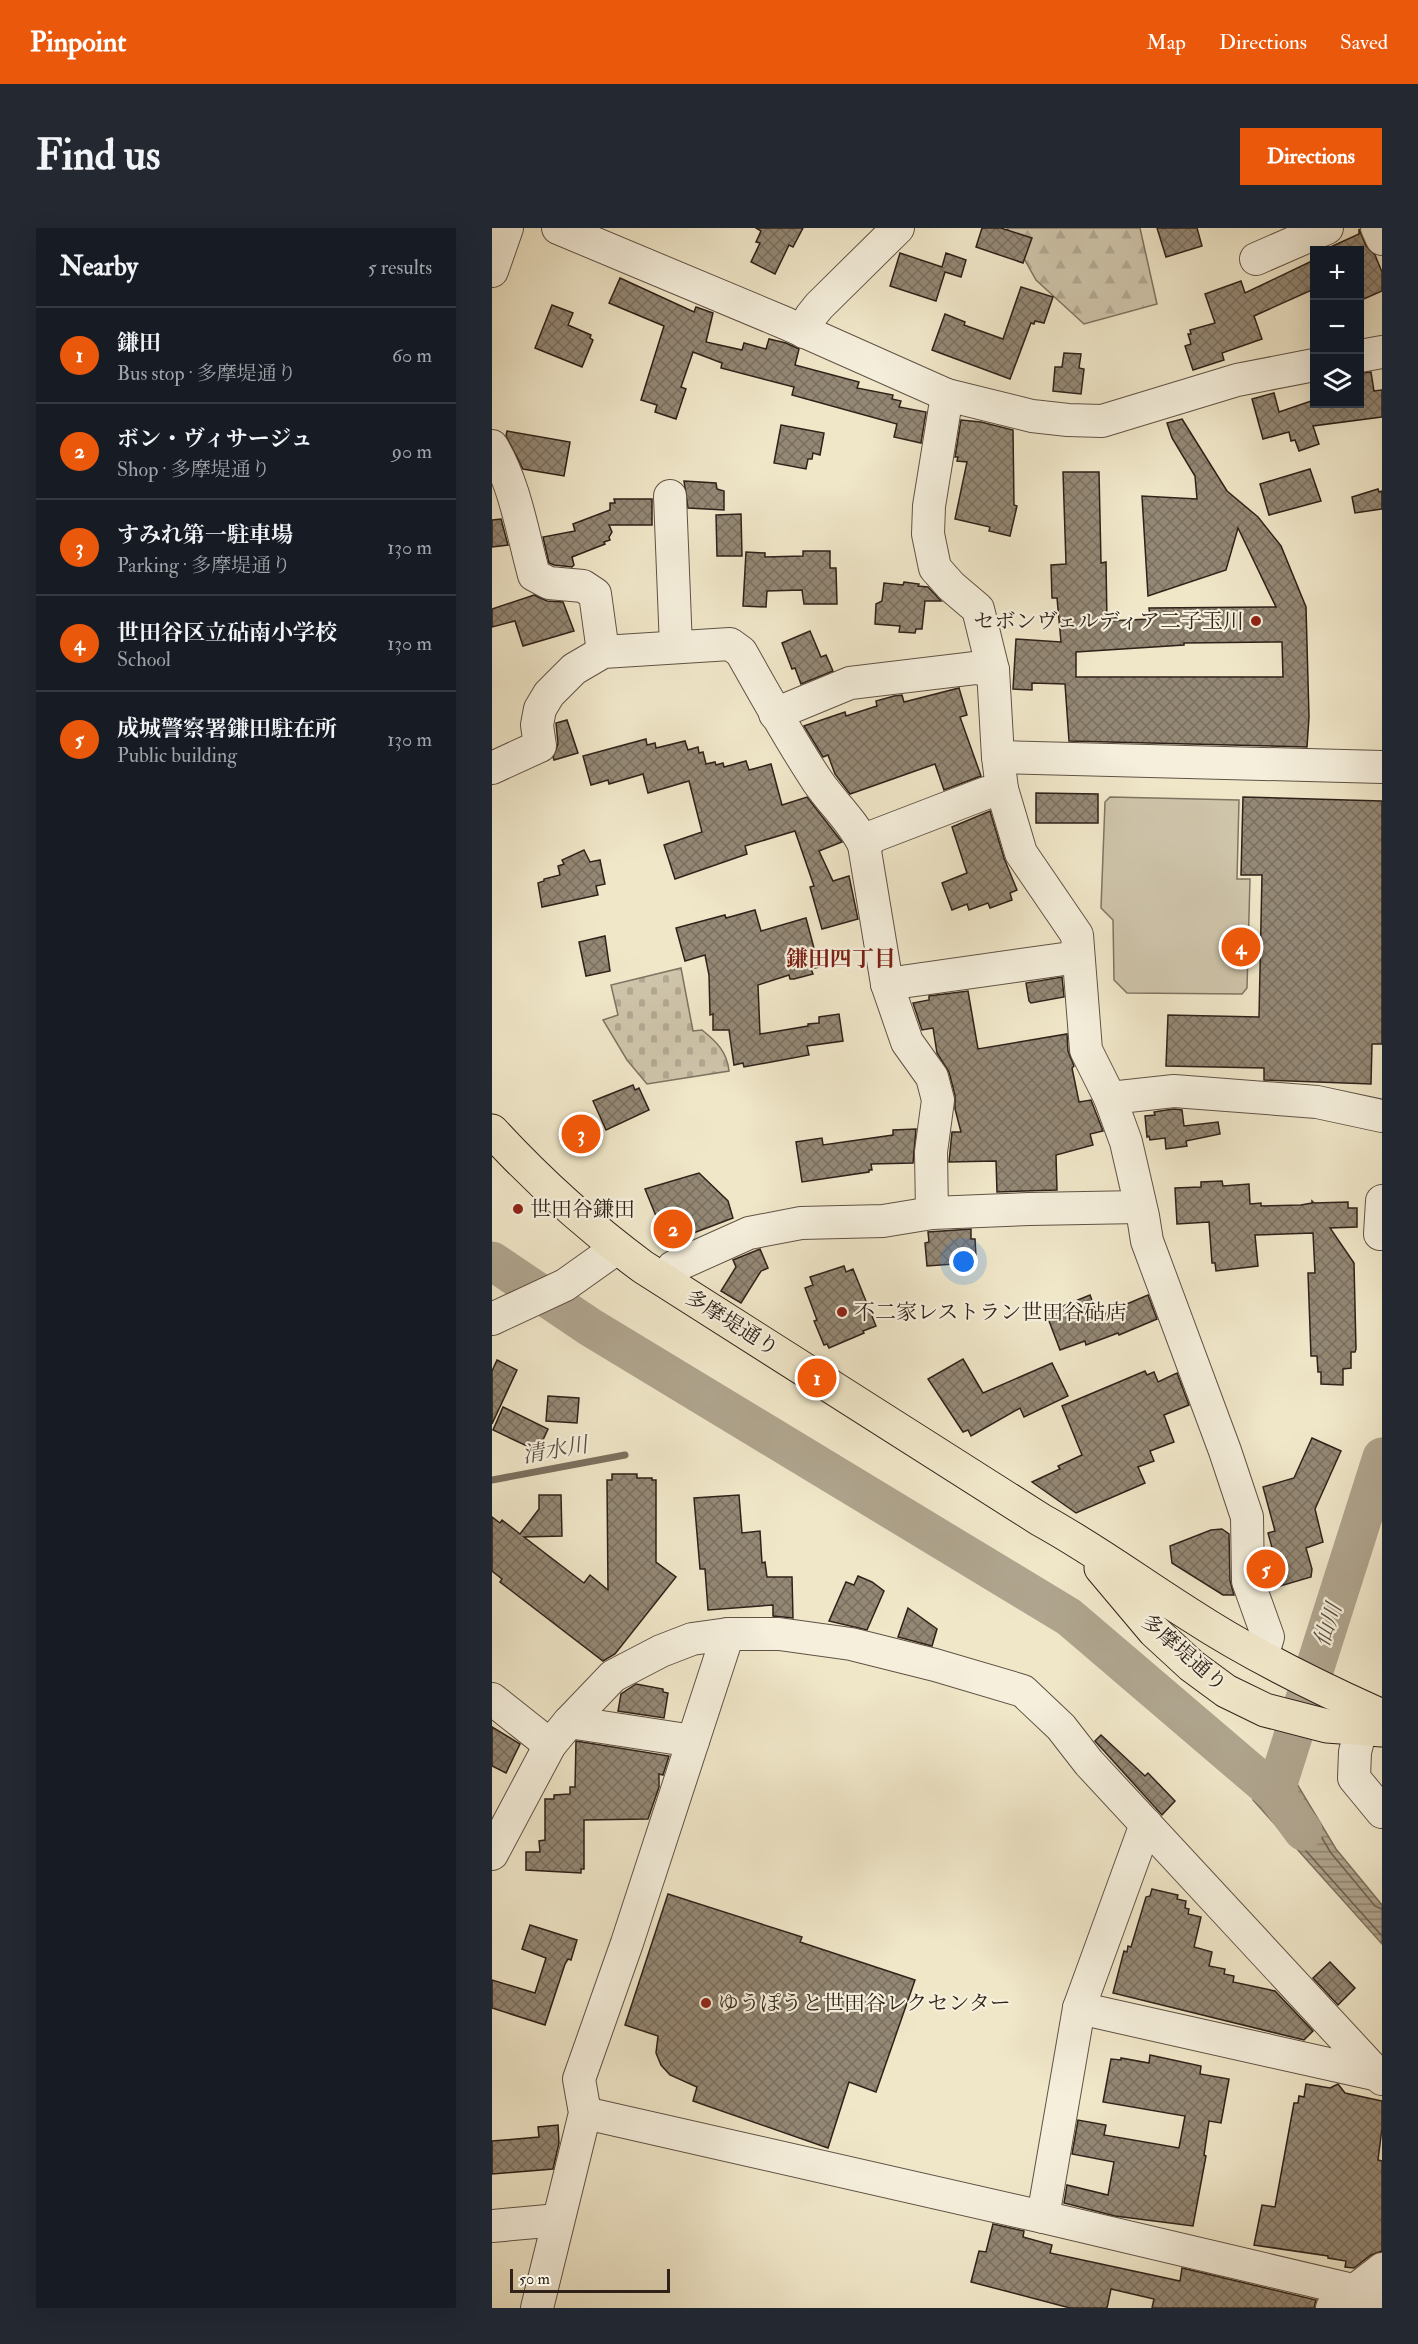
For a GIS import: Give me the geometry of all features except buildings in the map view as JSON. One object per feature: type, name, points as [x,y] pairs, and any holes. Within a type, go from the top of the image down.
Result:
[{"type":"main road","name":"多摩堤通り","points":[[492,1131],[609,1255],[664,1280],[1041,1520],[1085,1544],[1192,1617],[1330,1693],[1375,1725]]},
{"type":"main road","name":"多摩堤通り","points":[[1085,1544],[1107,1576],[1154,1631],[1192,1666],[1226,1691],[1265,1710],[1327,1726],[1375,1725]]},
{"type":"street","points":[[492,272],[507,228]]},
{"type":"street","points":[[558,228],[947,395],[1032,416],[1102,421],[1237,380],[1310,366]]},
{"type":"street","points":[[804,332],[811,316],[819,306],[898,228]]},
{"type":"street","points":[[1256,259],[1327,228]]},
{"type":"street","points":[[1377,228],[1382,239]]},
{"type":"street","points":[[1364,355],[1382,352]]},
{"type":"street","points":[[947,395],[930,506],[928,534],[935,568],[951,586],[978,609],[993,670],[1002,789],[1021,853],[1077,935],[1086,1050],[1110,1098],[1126,1142],[1147,1241],[1247,1517],[1248,1581],[1268,1637],[1273,1663]]},
{"type":"street","points":[[492,446],[504,465],[510,482],[534,574],[549,584],[583,586],[595,594],[603,652]]},
{"type":"street","points":[[670,496],[676,646]]},
{"type":"street","points":[[492,768],[540,746],[538,717],[549,694],[574,669],[603,652],[730,644],[741,652],[775,714],[819,784],[858,833],[864,845],[887,984],[907,1042],[932,1077],[938,1100],[931,1152],[932,1213]]},
{"type":"street","points":[[775,714],[850,683],[975,668],[993,670]]},
{"type":"street","points":[[998,757],[1382,767]]},
{"type":"street","points":[[864,845],[874,836],[1002,789]]},
{"type":"street","points":[[887,984],[1078,957]]},
{"type":"street","points":[[1110,1098],[1174,1091],[1317,1102],[1382,1116]]},
{"type":"street","points":[[1380,1233],[1382,1201]]},
{"type":"street","points":[[664,1280],[673,1267],[749,1233],[801,1223],[883,1221],[932,1213],[1140,1207]]},
{"type":"street","points":[[492,1319],[565,1285],[609,1255]]},
{"type":"street","points":[[537,2308],[585,2113],[579,2079],[627,1943],[728,1634]]},
{"type":"street","points":[[496,1836],[559,1733],[613,1676],[661,1651],[692,1640],[728,1634],[779,1634],[851,1644],[935,1665],[1023,1691],[1061,1727],[1089,1763],[1380,2077]]},
{"type":"street","points":[[492,1700],[559,1733],[693,1741]]},
{"type":"street","points":[[1375,1725],[1355,1752],[1354,1778],[1382,1812]]},
{"type":"street","points":[[1043,2217],[1079,2008],[1146,1824]]},
{"type":"street","points":[[1079,2008],[1380,2077]]},
{"type":"street","points":[[585,2113],[1043,2217],[1356,2299],[1382,2269]]},
{"type":"street","points":[[492,2226],[558,2220]]},
{"type":"green space","points":[[1007,228],[1140,228],[1157,304],[1084,324],[1036,280]]},
{"type":"green space","points":[[1110,797],[1239,800],[1237,879],[1250,879],[1247,988],[1242,994],[1127,993],[1114,980],[1113,920],[1101,908],[1105,802]]},
{"type":"green space","points":[[681,968],[693,1031],[702,1030],[717,1043],[724,1053],[729,1071],[647,1084],[627,1060],[603,1020],[618,1015],[611,985]]},
{"type":"water","points":[[1291,1774],[1336,1849],[1382,1905],[1382,1944],[1253,1800]]},
{"type":"waterway","points":[[492,1261],[590,1327],[1069,1617],[1275,1793],[1303,1831]]},
{"type":"waterway","name":"清水川","points":[[492,1480],[625,1455]]},
{"type":"waterway","name":"仙川","points":[[1275,1793],[1382,1457]]},
{"type":"place","name":"セボンヴェルディア二子玉川","points":[[1256,621]]},
{"type":"place","name":"世田谷区立砧南小学校","points":[[1241,947]]},
{"type":"place","name":"すみれ第一駐車場","points":[[581,1134]]},
{"type":"place","name":"世田谷鎌田","points":[[518,1209]]},
{"type":"place","name":"ボン・ヴィサージュ","points":[[673,1229]]},
{"type":"place","name":"不二家レストラン世田谷砧店","points":[[842,1312]]},
{"type":"place","name":"鎌田","points":[[817,1378]]},
{"type":"place","name":"成城警察署鎌田駐在所","points":[[1266,1569]]},
{"type":"place","name":"ゆうぽうと世田谷レクセンター","points":[[706,2003]]},
{"type":"district","name":"鎌田四丁目","points":[[841,959]]}]
